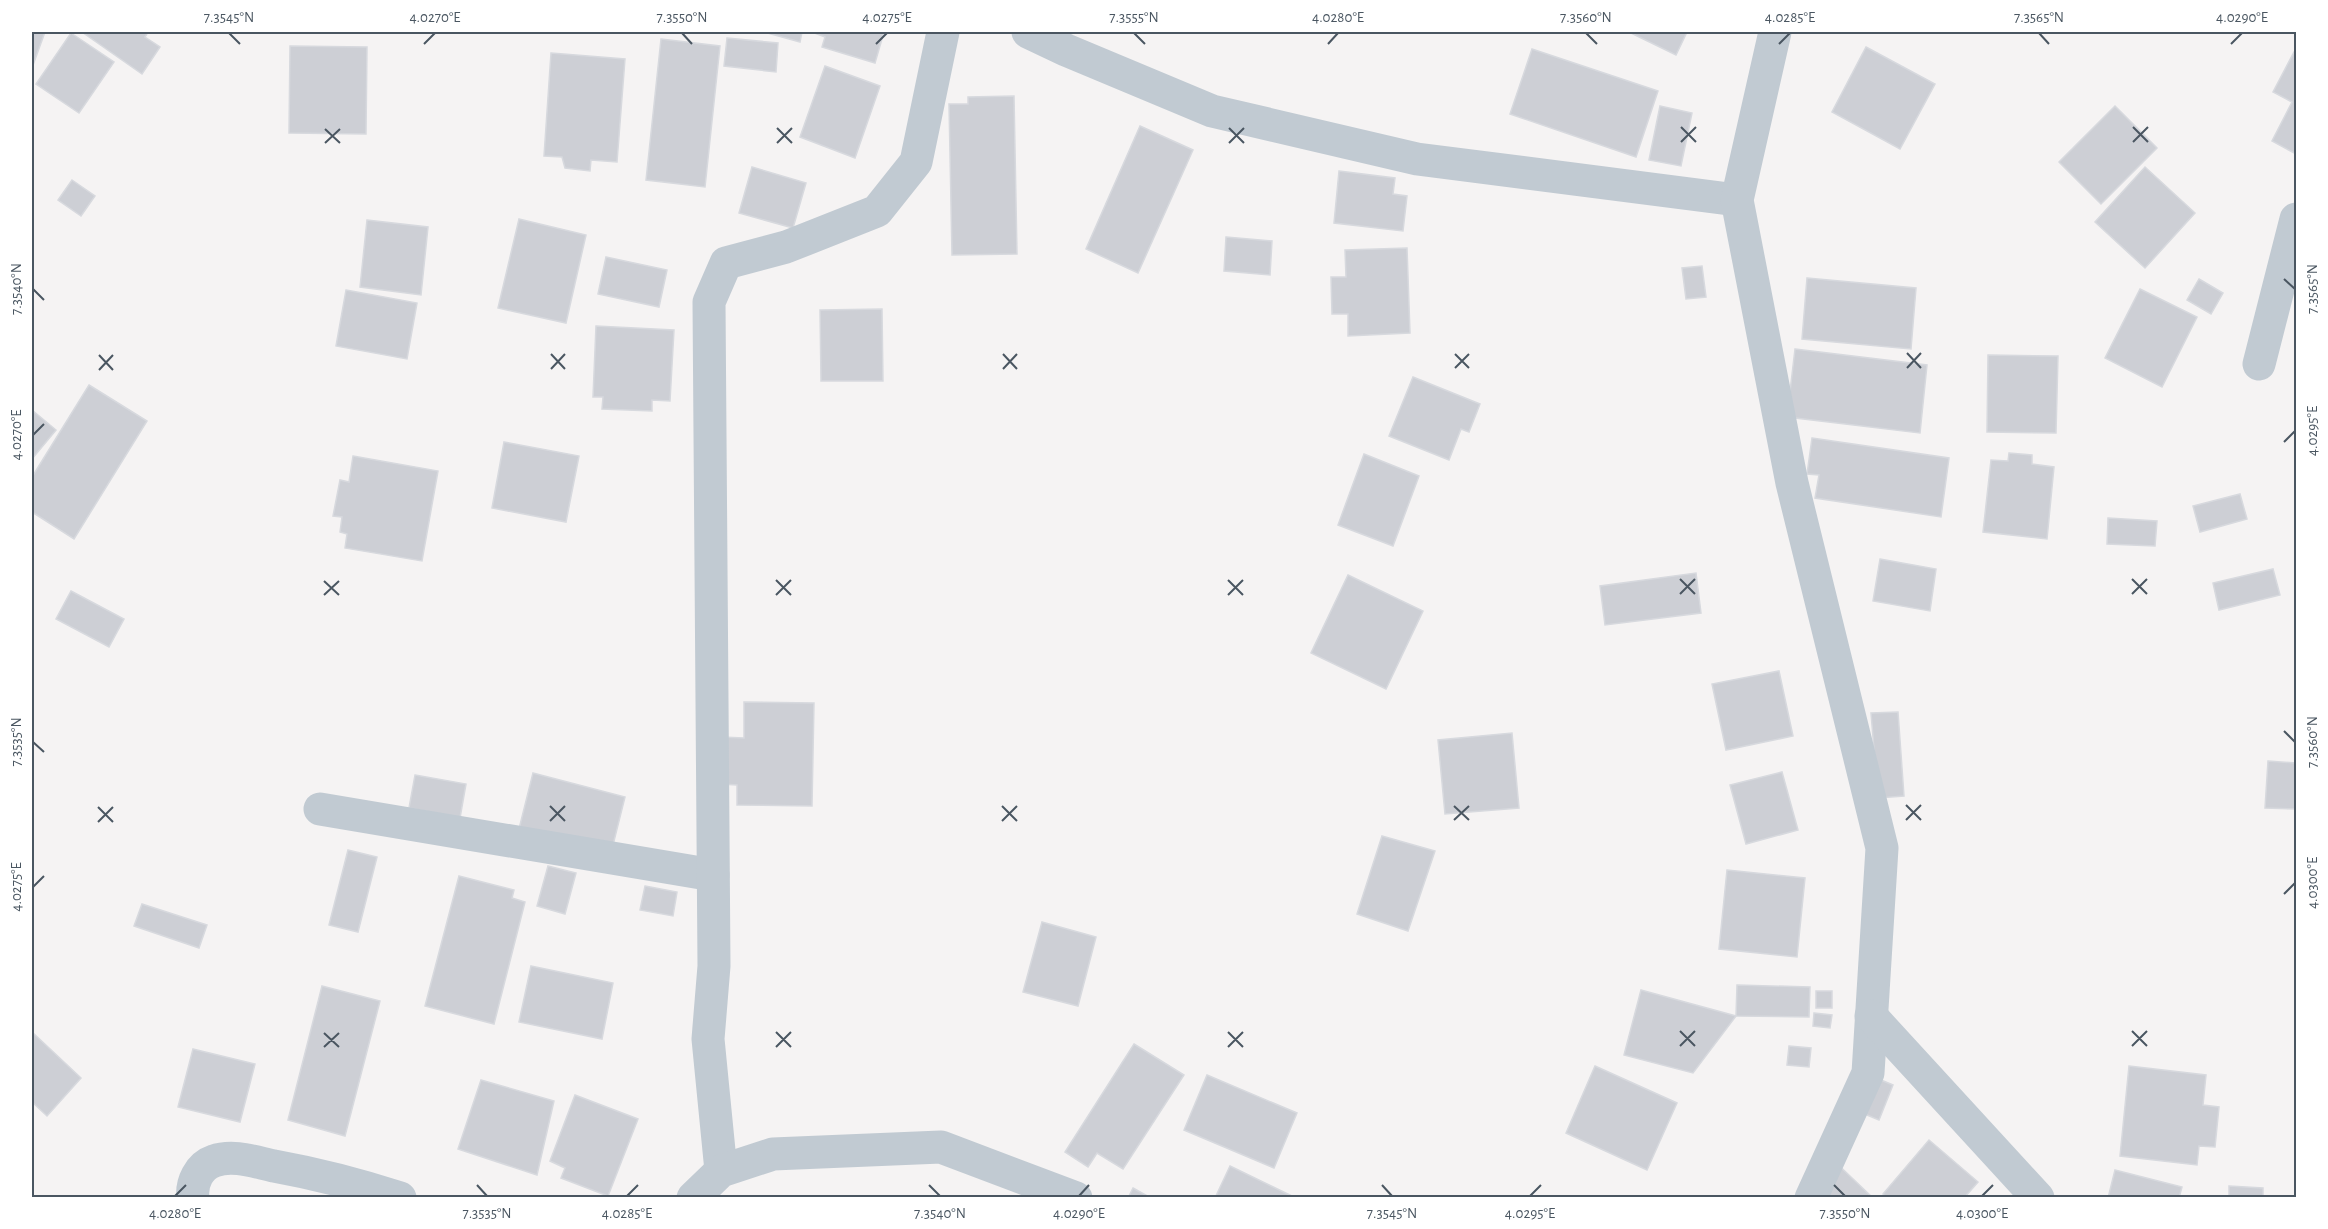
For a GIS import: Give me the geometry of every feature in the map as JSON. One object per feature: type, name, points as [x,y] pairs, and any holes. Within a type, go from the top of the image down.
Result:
[{"type":"street","points":[[721,1171],[708,1039],[714,966],[710,302],[726,263],[786,247],[877,211],[916,162],[943,32]]},
{"type":"street","points":[[1028,32],[1066,50],[1223,114],[1416,159],[1737,200]]},
{"type":"street","points":[[1775,32],[1737,200],[1792,483],[1882,848],[1868,1073],[1811,1197]]},
{"type":"street","points":[[2259,364],[2296,219]]},
{"type":"street","points":[[320,809],[714,875]]},
{"type":"street","points":[[1871,1016],[2038,1197]]},
{"type":"street","points":[[693,1197],[721,1171],[773,1154],[941,1147],[1076,1197]]},
{"type":"street","points":[[193,1197],[192,1192],[198,1172],[213,1161],[236,1158],[344,1180],[400,1197]]},
{"type":"building","points":[[32,32],[45,32],[32,68]]},
{"type":"building","points":[[82,32],[148,32],[145,37],[160,47],[142,74]]},
{"type":"building","points":[[764,32],[802,32],[800,42]]},
{"type":"building","points":[[812,32],[884,32],[875,63],[822,47],[825,37]]},
{"type":"building","points":[[1629,32],[1687,32],[1676,55]]},
{"type":"building","points":[[71,33],[114,62],[79,113],[36,84]]},
{"type":"building","points":[[727,38],[778,43],[776,72],[724,66]]},
{"type":"building","points":[[661,39],[720,46],[705,187],[646,180]]},
{"type":"building","points":[[290,46],[367,47],[366,134],[289,133]]},
{"type":"building","points":[[1866,47],[1935,84],[1900,149],[1832,112]]},
{"type":"building","points":[[1532,49],[1658,91],[1636,157],[1510,114]]},
{"type":"building","points":[[2294,52],[2296,53],[2296,154],[2272,141],[2292,102],[2273,92]]},
{"type":"building","points":[[551,53],[625,59],[617,162],[591,160],[590,171],[565,168],[562,157],[544,156]]},
{"type":"building","points":[[825,66],[880,86],[855,158],[800,137]]},
{"type":"building","points":[[1014,96],[1017,254],[952,255],[949,104],[968,104],[968,97]]},
{"type":"building","points":[[1660,106],[1692,113],[1681,166],[1649,160]]},
{"type":"building","points":[[2115,106],[2157,148],[2101,204],[2059,162]]},
{"type":"building","points":[[1140,126],[1193,150],[1138,273],[1086,249]]},
{"type":"building","points":[[752,167],[806,183],[793,228],[739,213]]},
{"type":"building","points":[[2145,167],[2195,213],[2145,268],[2095,222]]},
{"type":"building","points":[[1339,171],[1395,178],[1393,194],[1407,196],[1403,231],[1334,223]]},
{"type":"building","points":[[72,180],[95,196],[81,216],[58,200]]},
{"type":"building","points":[[519,219],[586,235],[566,323],[498,308]]},
{"type":"building","points":[[367,220],[428,227],[421,295],[360,287]]},
{"type":"building","points":[[1226,237],[1272,241],[1270,275],[1224,271]]},
{"type":"building","points":[[1407,248],[1410,333],[1348,336],[1348,314],[1332,314],[1331,277],[1346,277],[1345,250]]},
{"type":"building","points":[[606,257],[667,270],[659,307],[598,294]]},
{"type":"building","points":[[1702,266],[1706,297],[1686,299],[1682,268]]},
{"type":"building","points":[[1807,278],[1916,288],[1911,349],[1802,339]]},
{"type":"building","points":[[2199,279],[2223,293],[2211,314],[2187,300]]},
{"type":"building","points":[[2140,289],[2197,317],[2162,387],[2105,358]]},
{"type":"building","points":[[346,290],[417,303],[407,359],[336,346]]},
{"type":"building","points":[[882,309],[883,381],[821,381],[820,310]]},
{"type":"building","points":[[596,326],[674,330],[670,401],[652,400],[652,411],[602,409],[603,397],[593,397]]},
{"type":"building","points":[[1795,349],[1927,365],[1920,433],[1787,417]]},
{"type":"building","points":[[1988,355],[2058,356],[2056,433],[1987,432]]},
{"type":"building","points":[[1413,377],[1480,404],[1469,432],[1461,429],[1449,460],[1389,436]]},
{"type":"building","points":[[89,385],[147,421],[74,539],[32,512],[32,477]]},
{"type":"building","points":[[32,410],[56,430],[32,459]]},
{"type":"building","points":[[1812,438],[1949,458],[1941,517],[1815,498],[1819,475],[1807,474]]},
{"type":"building","points":[[504,442],[579,456],[566,522],[492,508]]},
{"type":"building","points":[[2009,453],[2032,455],[2032,464],[2054,467],[2047,539],[1983,532],[1991,460],[2008,461]]},
{"type":"building","points":[[1364,454],[1419,476],[1393,546],[1338,525]]},
{"type":"building","points":[[353,456],[438,471],[422,561],[345,548],[347,534],[340,532],[342,517],[333,516],[340,480],[349,482]]},
{"type":"building","points":[[2240,494],[2247,519],[2200,532],[2193,506]]},
{"type":"building","points":[[2108,518],[2157,521],[2155,546],[2107,544]]},
{"type":"building","points":[[1880,559],[1936,569],[1930,611],[1873,601]]},
{"type":"building","points":[[2273,569],[2280,595],[2219,610],[2213,583]]},
{"type":"building","points":[[1696,573],[1701,613],[1605,625],[1600,586]]},
{"type":"building","points":[[1348,575],[1423,611],[1386,689],[1311,653]]},
{"type":"building","points":[[71,591],[124,619],[109,647],[56,619]]},
{"type":"building","points":[[1779,671],[1793,736],[1726,750],[1712,684]]},
{"type":"building","points":[[744,702],[814,703],[812,806],[737,805],[737,785],[721,784],[722,737],[744,738]]},
{"type":"building","points":[[1898,712],[1904,796],[1878,798],[1871,713]]},
{"type":"building","points":[[1512,733],[1519,808],[1445,814],[1438,740]]},
{"type":"building","points":[[2268,761],[2296,763],[2296,809],[2265,808]]},
{"type":"building","points":[[1782,772],[1798,830],[1746,844],[1730,785]]},
{"type":"building","points":[[533,773],[625,797],[611,853],[519,829]]},
{"type":"building","points":[[415,775],[466,784],[460,818],[409,808]]},
{"type":"building","points":[[1382,836],[1435,851],[1408,931],[1357,914]]},
{"type":"building","points":[[348,850],[377,857],[358,932],[329,925]]},
{"type":"building","points":[[548,866],[576,873],[565,914],[537,906]]},
{"type":"building","points":[[1727,870],[1805,878],[1797,957],[1719,949]]},
{"type":"building","points":[[459,876],[514,890],[512,898],[525,902],[494,1024],[425,1006]]},
{"type":"building","points":[[645,886],[677,892],[673,916],[640,910]]},
{"type":"building","points":[[142,904],[207,925],[199,948],[134,926]]},
{"type":"building","points":[[1042,922],[1096,937],[1078,1006],[1023,992]]},
{"type":"building","points":[[531,966],[613,983],[602,1039],[519,1022]]},
{"type":"building","points":[[1737,985],[1810,987],[1809,1017],[1736,1016]]},
{"type":"building","points":[[322,986],[380,1001],[345,1136],[288,1120]]},
{"type":"building","points":[[1641,990],[1736,1016],[1693,1073],[1624,1055]]},
{"type":"building","points":[[1816,991],[1832,991],[1832,1008],[1816,1008]]},
{"type":"building","points":[[1814,1013],[1832,1015],[1830,1028],[1813,1026]]},
{"type":"building","points":[[32,1032],[81,1078],[47,1116],[32,1102]]},
{"type":"building","points":[[1134,1044],[1184,1075],[1123,1169],[1097,1153],[1088,1167],[1065,1152]]},
{"type":"building","points":[[1789,1046],[1811,1048],[1809,1067],[1787,1065]]},
{"type":"building","points":[[193,1049],[255,1064],[240,1122],[178,1107]]},
{"type":"building","points":[[1595,1066],[1677,1103],[1647,1170],[1566,1133]]},
{"type":"building","points":[[2129,1066],[2206,1075],[2203,1105],[2219,1107],[2215,1147],[2199,1146],[2197,1165],[2120,1156]]},
{"type":"building","points":[[1207,1075],[1297,1113],[1274,1168],[1184,1130]]},
{"type":"building","points":[[1869,1075],[1893,1085],[1879,1120],[1855,1110]]},
{"type":"building","points":[[481,1080],[554,1101],[537,1175],[458,1149]]},
{"type":"building","points":[[575,1095],[638,1119],[608,1196],[561,1178],[565,1168],[550,1161]]},
{"type":"building","points":[[1929,1140],[1978,1182],[1964,1198],[1886,1198],[1883,1194]]},
{"type":"building","points":[[1830,1157],[1873,1198],[1811,1198]]},
{"type":"building","points":[[1230,1166],[1296,1198],[1215,1198]]},
{"type":"building","points":[[2115,1170],[2182,1187],[2179,1198],[2108,1198]]},
{"type":"building","points":[[2229,1186],[2263,1188],[2263,1198],[2229,1198]]},
{"type":"building","points":[[1133,1188],[1151,1198],[1128,1198]]}]
